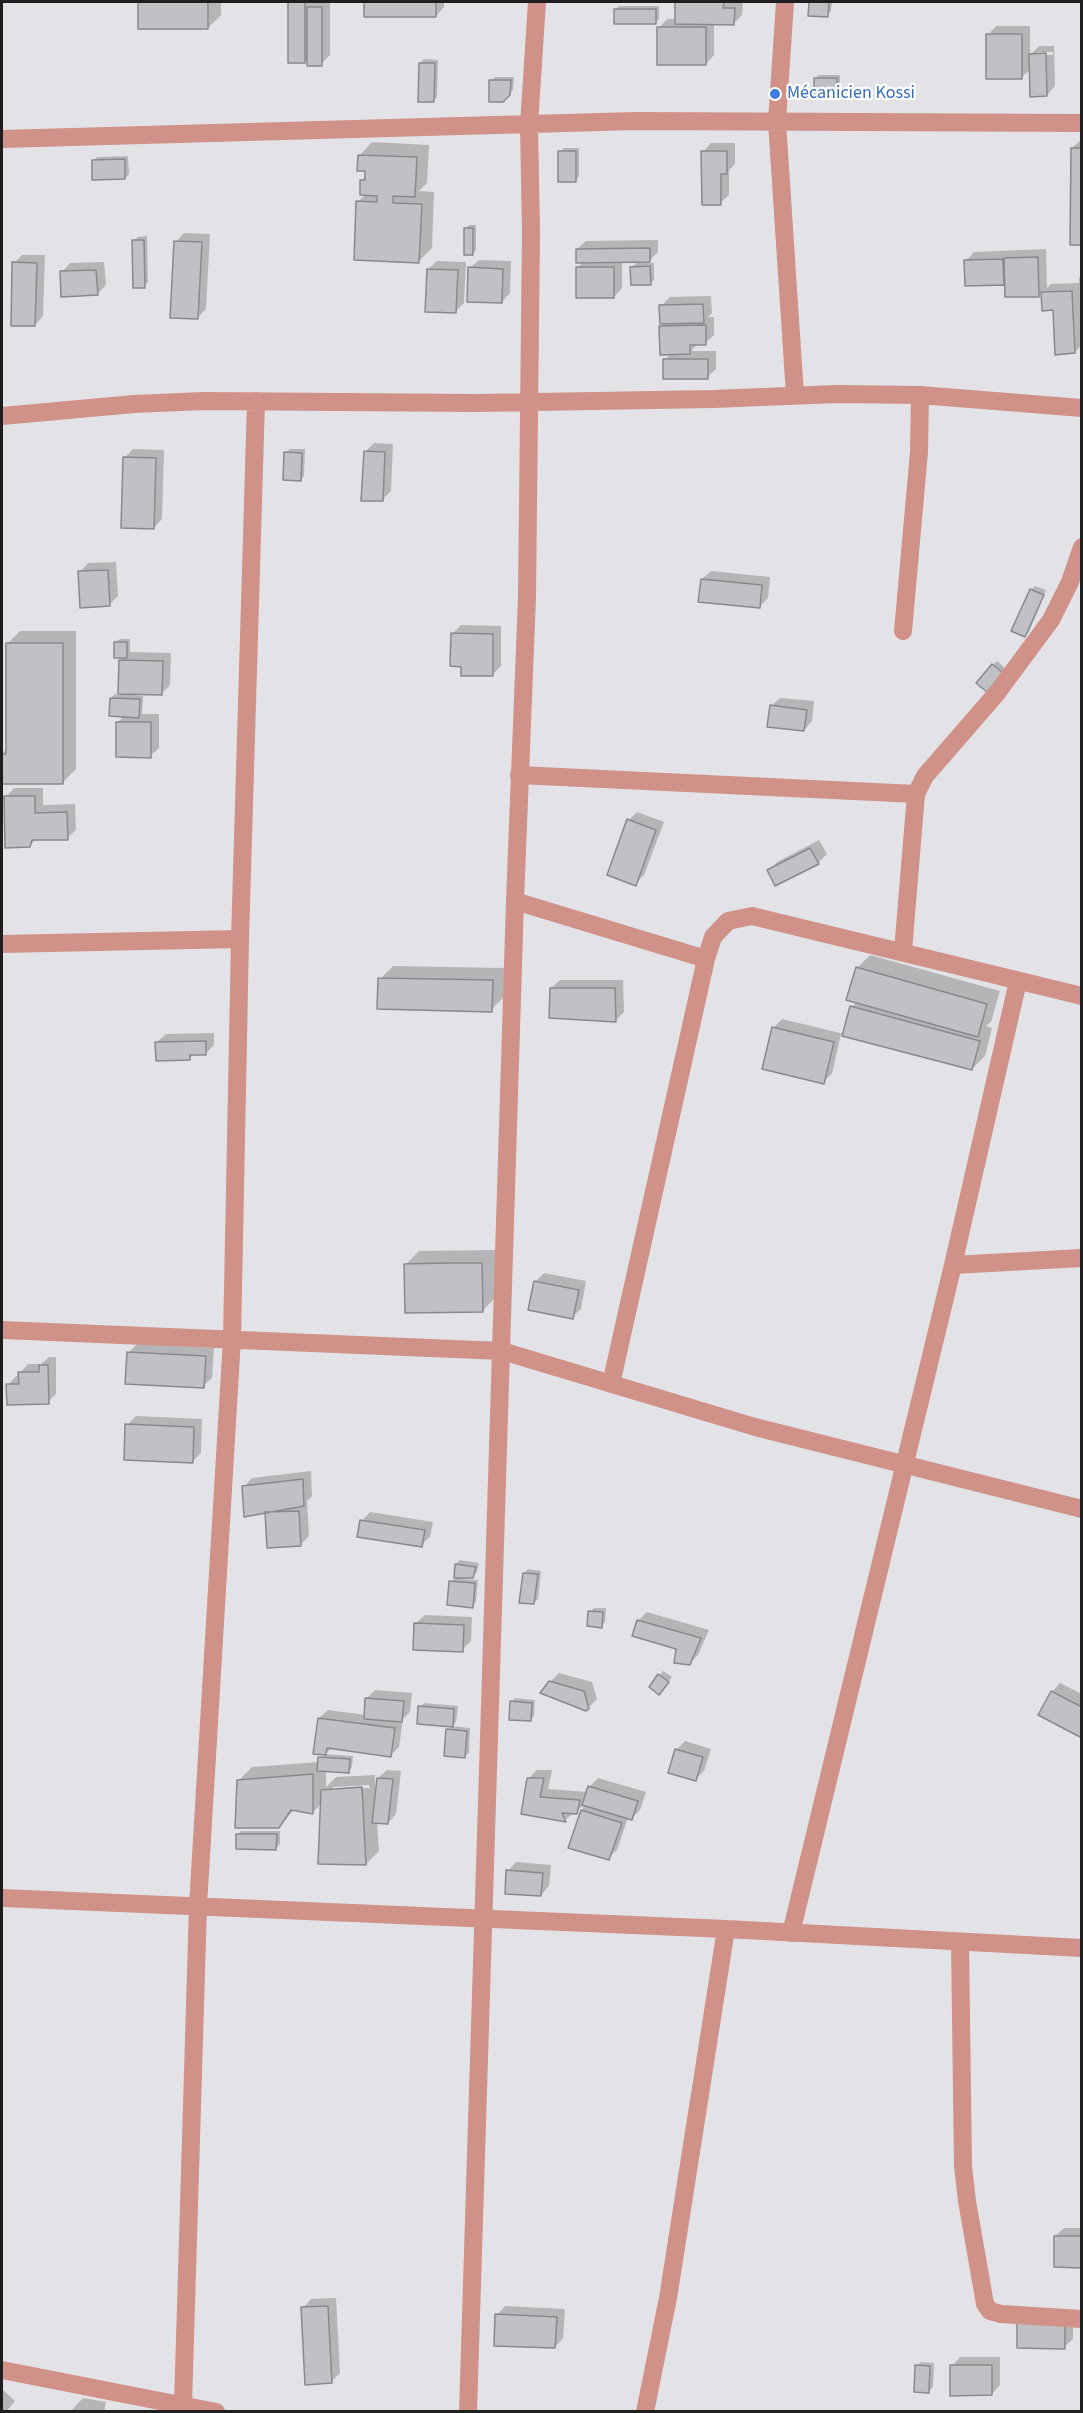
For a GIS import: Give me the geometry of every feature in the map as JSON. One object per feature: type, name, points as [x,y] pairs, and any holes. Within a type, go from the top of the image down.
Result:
[{"type":"street","points":[[468,2412],[519,775],[530,508],[529,125],[537,2]]},
{"type":"street","points":[[785,2],[777,122],[795,395]]},
{"type":"street","points":[[2,139],[636,121],[1082,123]]},
{"type":"street","points":[[2,416],[134,404],[256,401],[528,403],[795,395],[920,395],[1082,408]]},
{"type":"street","points":[[903,631],[919,452],[920,395]]},
{"type":"street","points":[[183,2405],[198,1906],[232,1339],[240,939],[256,401]]},
{"type":"street","points":[[903,951],[916,794],[926,776],[998,693],[1051,620],[1070,582],[1082,547]]},
{"type":"street","points":[[519,775],[916,794]]},
{"type":"street","points":[[515,901],[705,959]]},
{"type":"street","points":[[611,1384],[705,959],[713,937],[728,921],[752,916],[1082,996]]},
{"type":"street","points":[[2,944],[240,939]]},
{"type":"street","points":[[791,1933],[1018,981]]},
{"type":"street","points":[[952,1265],[1082,1258]]},
{"type":"street","points":[[2,1330],[502,1351],[755,1427],[1082,1509]]},
{"type":"street","points":[[2,1898],[726,1929],[1082,1948]]},
{"type":"street","points":[[645,2412],[668,2298],[726,1929]]},
{"type":"street","points":[[960,1942],[963,2166],[985,2304],[990,2312],[1001,2314],[1082,2319]]},
{"type":"street","points":[[2,2370],[216,2412]]},
{"type":"building","points":[[138,2],[208,2],[208,29],[138,29]]},
{"type":"building","points":[[288,2],[305,2],[305,63],[288,63]]},
{"type":"building","points":[[364,2],[436,2],[436,17],[364,17]]},
{"type":"building","points":[[675,2],[724,2],[723,8],[735,8],[734,25],[675,24]]},
{"type":"building","points":[[809,2],[829,2],[828,17],[808,16]]},
{"type":"building","points":[[307,7],[322,7],[322,66],[307,66]]},
{"type":"building","points":[[614,9],[656,9],[656,24],[614,24]]},
{"type":"building","points":[[657,27],[706,27],[706,65],[657,65]]},
{"type":"building","points":[[986,34],[1022,34],[1022,79],[986,79]]},
{"type":"building","points":[[1046,53],[1047,96],[1030,97],[1029,54]]},
{"type":"building","points":[[419,63],[435,63],[434,102],[418,102]]},
{"type":"building","points":[[814,78],[837,78],[837,93],[814,93]]},
{"type":"building","points":[[489,80],[511,80],[510,95],[503,102],[489,102]]},
{"type":"building","points":[[1071,148],[1082,148],[1082,245],[1070,245]]},
{"type":"building","points":[[558,151],[576,151],[576,182],[558,182]]},
{"type":"building","points":[[701,151],[727,151],[727,174],[721,174],[721,205],[702,205]]},
{"type":"building","points":[[358,155],[417,157],[415,197],[393,196],[393,203],[422,204],[419,263],[354,260],[356,201],[377,202],[377,196],[360,195],[360,180],[365,180],[365,171],[357,171]]},
{"type":"building","points":[[125,159],[125,179],[92,180],[92,160]]},
{"type":"building","points":[[464,228],[473,228],[473,255],[464,255]]},
{"type":"building","points":[[132,240],[144,240],[145,288],[133,288]]},
{"type":"building","points":[[174,241],[202,242],[198,319],[170,318]]},
{"type":"building","points":[[650,248],[650,262],[576,263],[576,249]]},
{"type":"building","points":[[1038,257],[1039,297],[1005,297],[1004,258]]},
{"type":"building","points":[[1003,259],[1004,285],[965,286],[964,260]]},
{"type":"building","points":[[12,262],[37,263],[35,326],[11,326]]},
{"type":"building","points":[[650,266],[651,285],[631,285],[630,267]]},
{"type":"building","points":[[468,267],[503,269],[502,303],[467,302]]},
{"type":"building","points":[[576,267],[614,267],[614,298],[576,298]]},
{"type":"building","points":[[427,269],[458,270],[456,313],[425,312]]},
{"type":"building","points":[[96,270],[98,295],[61,297],[60,271]]},
{"type":"building","points":[[1072,291],[1075,353],[1055,355],[1053,310],[1042,311],[1041,292]]},
{"type":"building","points":[[703,304],[704,323],[660,324],[659,305]]},
{"type":"building","points":[[706,325],[706,345],[690,345],[690,354],[660,355],[659,326]]},
{"type":"building","points":[[663,359],[708,359],[708,379],[663,379]]},
{"type":"building","points":[[364,451],[385,452],[383,501],[361,501]]},
{"type":"building","points":[[284,452],[302,453],[301,481],[283,480]]},
{"type":"building","points":[[123,457],[156,458],[154,529],[121,528]]},
{"type":"building","points":[[108,570],[110,606],[80,608],[78,571]]},
{"type":"building","points":[[701,579],[762,585],[760,608],[698,602]]},
{"type":"building","points":[[1030,589],[1044,595],[1025,637],[1011,631]]},
{"type":"building","points":[[451,633],[493,634],[493,676],[461,676],[461,667],[450,666]]},
{"type":"building","points":[[114,642],[127,642],[127,658],[114,658]]},
{"type":"building","points":[[6,643],[63,643],[63,784],[2,784],[2,754],[6,754]]},
{"type":"building","points":[[119,660],[163,661],[162,695],[118,694]]},
{"type":"building","points":[[992,664],[1003,673],[987,692],[976,683]]},
{"type":"building","points":[[110,698],[140,699],[139,718],[109,716]]},
{"type":"building","points":[[770,705],[807,710],[804,731],[767,727]]},
{"type":"building","points":[[116,722],[151,722],[151,758],[116,757]]},
{"type":"building","points":[[4,796],[35,796],[35,813],[67,812],[68,840],[32,840],[30,847],[5,848]]},
{"type":"building","points":[[627,819],[656,830],[636,886],[607,875]]},
{"type":"building","points":[[810,848],[819,864],[775,886],[767,870]]},
{"type":"building","points":[[856,967],[987,1004],[978,1037],[846,1000]]},
{"type":"building","points":[[378,978],[493,980],[492,1012],[377,1009]]},
{"type":"building","points":[[550,988],[615,988],[616,1022],[549,1018]]},
{"type":"building","points":[[850,1006],[980,1041],[972,1070],[842,1036]]},
{"type":"building","points":[[772,1027],[834,1042],[824,1084],[762,1069]]},
{"type":"building","points":[[206,1041],[206,1055],[190,1055],[190,1060],[156,1061],[155,1042]]},
{"type":"building","points":[[482,1263],[483,1312],[405,1313],[404,1264]]},
{"type":"building","points":[[534,1281],[579,1290],[573,1319],[528,1310]]},
{"type":"building","points":[[127,1352],[206,1356],[204,1388],[125,1384]]},
{"type":"building","points":[[39,1365],[48,1365],[49,1404],[7,1405],[6,1384],[19,1384],[18,1372],[39,1372]]},
{"type":"building","points":[[125,1424],[194,1427],[193,1463],[124,1460]]},
{"type":"building","points":[[303,1479],[304,1506],[244,1517],[242,1486]]},
{"type":"building","points":[[299,1511],[301,1546],[267,1548],[265,1512]]},
{"type":"building","points":[[360,1520],[425,1530],[422,1547],[357,1537]]},
{"type":"building","points":[[455,1564],[476,1567],[473,1578],[454,1578]]},
{"type":"building","points":[[523,1573],[538,1574],[534,1604],[519,1603]]},
{"type":"building","points":[[449,1581],[475,1583],[473,1608],[447,1605]]},
{"type":"building","points":[[588,1611],[603,1612],[602,1628],[587,1626]]},
{"type":"building","points":[[637,1620],[701,1638],[690,1665],[674,1663],[676,1649],[632,1636]]},
{"type":"building","points":[[414,1623],[464,1625],[463,1652],[413,1650]]},
{"type":"building","points":[[658,1674],[669,1682],[659,1695],[649,1687]]},
{"type":"building","points":[[549,1681],[584,1691],[589,1709],[586,1711],[540,1693]]},
{"type":"building","points":[[1051,1691],[1082,1707],[1082,1738],[1038,1715]]},
{"type":"building","points":[[365,1698],[404,1701],[402,1722],[364,1719]]},
{"type":"building","points":[[510,1701],[532,1703],[531,1721],[509,1720]]},
{"type":"building","points":[[418,1706],[454,1709],[453,1727],[417,1724]]},
{"type":"building","points":[[318,1718],[395,1728],[391,1757],[327,1748],[326,1755],[313,1754]]},
{"type":"building","points":[[446,1729],[467,1731],[465,1758],[444,1756]]},
{"type":"building","points":[[675,1749],[703,1757],[696,1781],[668,1773]]},
{"type":"building","points":[[318,1757],[350,1759],[349,1773],[317,1771]]},
{"type":"building","points":[[313,1774],[313,1814],[291,1810],[279,1828],[235,1828],[237,1780]]},
{"type":"building","points":[[377,1778],[393,1779],[388,1824],[372,1823]]},
{"type":"building","points":[[527,1778],[544,1778],[540,1797],[580,1800],[577,1814],[562,1813],[566,1822],[521,1814]]},
{"type":"building","points":[[588,1786],[638,1801],[632,1820],[582,1805]]},
{"type":"building","points":[[362,1787],[366,1865],[318,1864],[321,1790]]},
{"type":"building","points":[[581,1810],[622,1823],[609,1860],[568,1848]]},
{"type":"building","points":[[236,1834],[277,1834],[276,1850],[236,1849]]},
{"type":"building","points":[[506,1870],[543,1873],[541,1896],[505,1894]]},
{"type":"building","points":[[1054,2236],[1082,2236],[1082,2268],[1054,2267]]},
{"type":"building","points":[[328,2306],[332,2383],[305,2385],[301,2307]]},
{"type":"building","points":[[495,2314],[557,2317],[555,2348],[494,2346]]},
{"type":"building","points":[[1017,2322],[1065,2323],[1065,2349],[1017,2348]]},
{"type":"building","points":[[915,2365],[930,2366],[929,2393],[914,2392]]},
{"type":"building","points":[[950,2365],[992,2365],[992,2395],[950,2396]]},
{"type":"place","name":"Mécanicien Kossi","points":[[775,94]]}]
